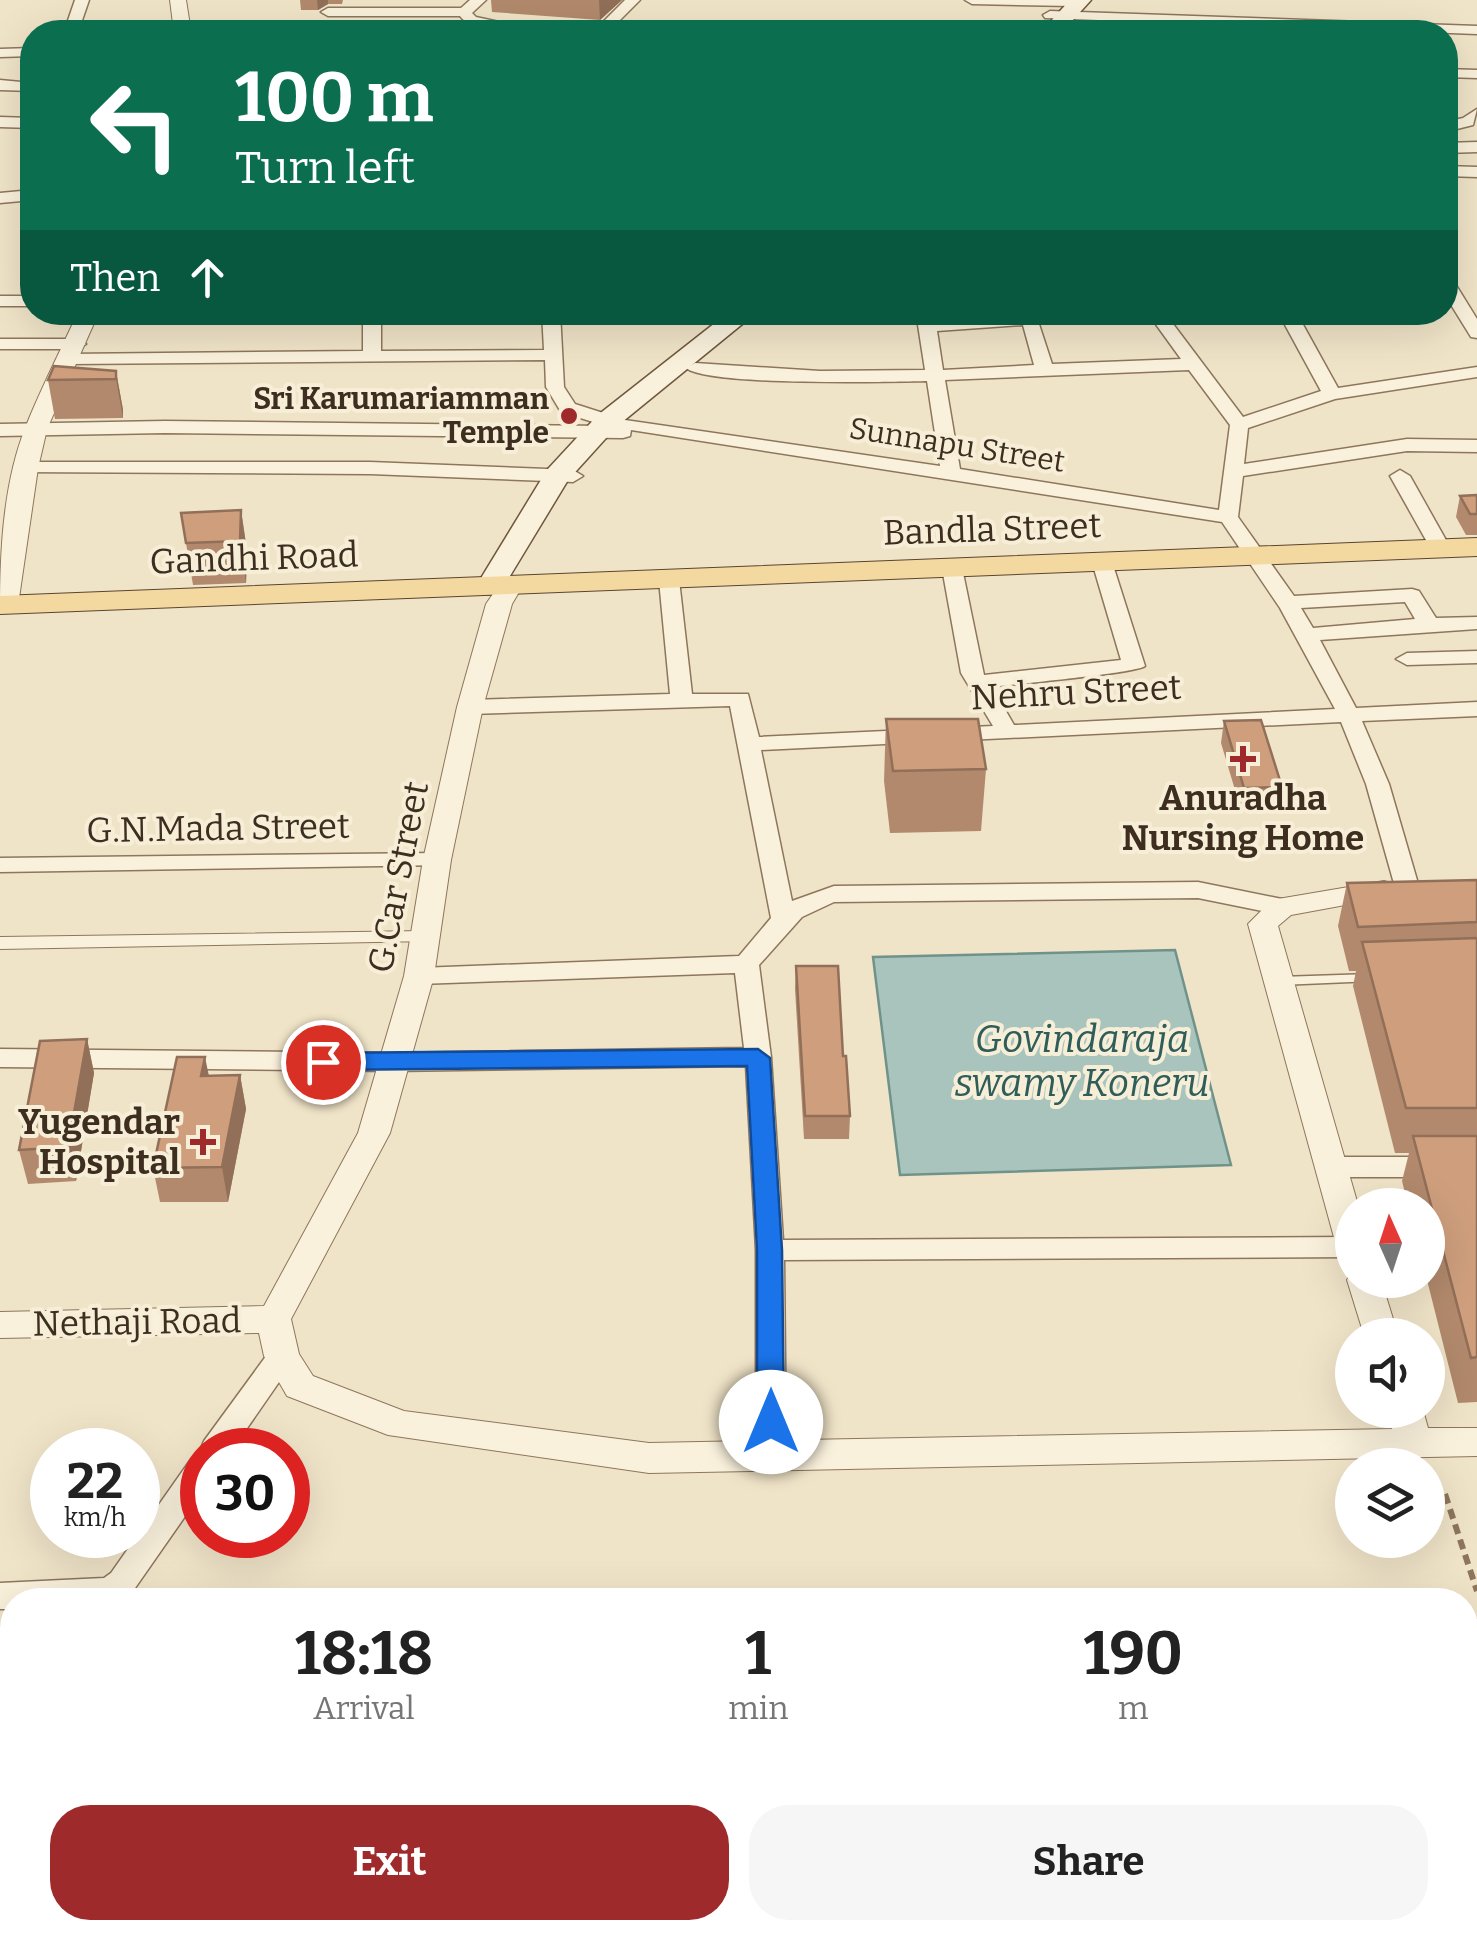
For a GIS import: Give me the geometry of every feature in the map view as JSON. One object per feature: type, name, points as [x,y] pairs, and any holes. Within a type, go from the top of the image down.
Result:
[{"type":"main road","points":[[499,593],[566,476],[731,325]]},
{"type":"main road","points":[[617,427],[695,368],[743,325]]},
{"type":"main road","name":"Bandla Street","points":[[499,593],[669,580],[1477,547]]},
{"type":"main road","name":"Gandhi Road","points":[[2,605],[499,593]]},
{"type":"street","points":[[330,6],[464,12],[480,0]]},
{"type":"street","points":[[612,20],[633,0]]},
{"type":"street","points":[[972,0],[1138,20]]},
{"type":"street","points":[[464,12],[470,20]]},
{"type":"street","points":[[1107,17],[1110,20]]},
{"type":"street","points":[[1458,302],[1477,333]]},
{"type":"street","points":[[2,605],[36,429],[83,325]]},
{"type":"street","points":[[372,325],[372,357]]},
{"type":"street","points":[[552,325],[555,387],[568,408],[617,427]]},
{"type":"street","points":[[927,325],[951,474]]},
{"type":"street","points":[[1032,325],[1045,370]]},
{"type":"street","points":[[1165,325],[1239,426],[1228,517],[1257,554],[1347,713],[1372,770],[1407,887]]},
{"type":"street","points":[[1294,325],[1332,394]]},
{"type":"street","points":[[0,344],[73,352],[554,356]]},
{"type":"street","points":[[695,368],[770,377],[935,376],[1194,364]]},
{"type":"street","points":[[1239,426],[1332,394],[1477,372]]},
{"type":"street","points":[[0,430],[617,427]]},
{"type":"street","name":"Sunnapu Street","points":[[617,427],[1228,517]]},
{"type":"street","points":[[1233,472],[1407,444],[1477,446]]},
{"type":"street","points":[[26,468],[370,468],[566,476]]},
{"type":"street","points":[[1400,476],[1442,549]]},
{"type":"street","points":[[977,683],[1066,670],[1134,666],[1102,562]]},
{"type":"street","points":[[952,568],[972,673],[1007,731]]},
{"type":"street","points":[[669,580],[682,701]]},
{"type":"street","name":"G.Car Street","points":[[274,1319],[374,1133],[419,976],[437,860],[499,593]]},
{"type":"street","points":[[1285,603],[1412,595],[1429,624]]},
{"type":"street","points":[[1304,635],[1477,623]]},
{"type":"street","points":[[1407,659],[1477,657]]},
{"type":"street","points":[[470,706],[740,700],[783,918]]},
{"type":"street","name":"Nehru Street","points":[[748,744],[1477,709]]},
{"type":"street","name":"G.N.Mada Street","points":[[0,865],[437,860]]},
{"type":"street","points":[[771,1456],[770,1250],[758,1058],[746,964],[783,918],[809,899],[834,894],[1198,890],[1282,907],[1407,887],[1442,886]]},
{"type":"street","points":[[1282,907],[1263,924],[1337,1188]]},
{"type":"street","points":[[0,943],[424,937]]},
{"type":"street","points":[[419,976],[746,964]]},
{"type":"street","points":[[0,1058],[392,1062],[758,1058]]},
{"type":"street","points":[[1332,1167],[1477,1167]]},
{"type":"street","points":[[770,1250],[1335,1244]]},
{"type":"street","points":[[274,1319],[282,1356],[300,1386],[401,1425],[650,1458],[771,1456],[1367,1428]]},
{"type":"street","name":"Nethaji Road","points":[[0,1325],[274,1319]]},
{"type":"street","points":[[231,1428],[282,1356]]},
{"type":"street","points":[[1418,1428],[1477,1442]]},
{"type":"street","points":[[114,1588],[180,1499]]},
{"type":"lane","points":[[1279,981],[1378,978]]},
{"type":"path","points":[[1445,1494],[1476,1588]]},
{"type":"water","name":"Govindaraja swamy Koneru","points":[[1175,950],[1231,1165],[900,1175],[873,957]]},
{"type":"building","points":[[54,366],[116,371],[116,379],[48,380]]},
{"type":"building","points":[[1477,495],[1477,514],[1470,514],[1460,496]]},
{"type":"building","points":[[241,510],[240,541],[186,543],[181,513]]},
{"type":"building","points":[[886,719],[978,719],[986,769],[893,771]]},
{"type":"building","points":[[1261,720],[1282,787],[1244,788],[1224,721]]},
{"type":"building","points":[[1477,880],[1477,922],[1358,927],[1347,883]]},
{"type":"building","points":[[1477,938],[1477,1108],[1406,1108],[1362,942]]},
{"type":"building","points":[[796,966],[838,966],[850,1116],[805,1116]]},
{"type":"building","points":[[87,1039],[68,1147],[19,1150],[40,1041]]},
{"type":"building","points":[[177,1057],[205,1057],[201,1076],[240,1075],[222,1167],[153,1168]]},
{"type":"building","points":[[1413,1136],[1477,1136],[1477,1357],[1471,1358],[1445,1258],[1445,1188],[1427,1188]]},
{"type":"place","name":"Sri Karumariamman Temple","points":[[569,416]]},
{"type":"place","name":"Anuradha Nursing Home","points":[[1243,759]]},
{"type":"place","name":"Yugendar Hospital","points":[[203,1142]]},
{"type":"route","points":[[323,1062],[758,1058],[770,1250],[771,1422]]}]
